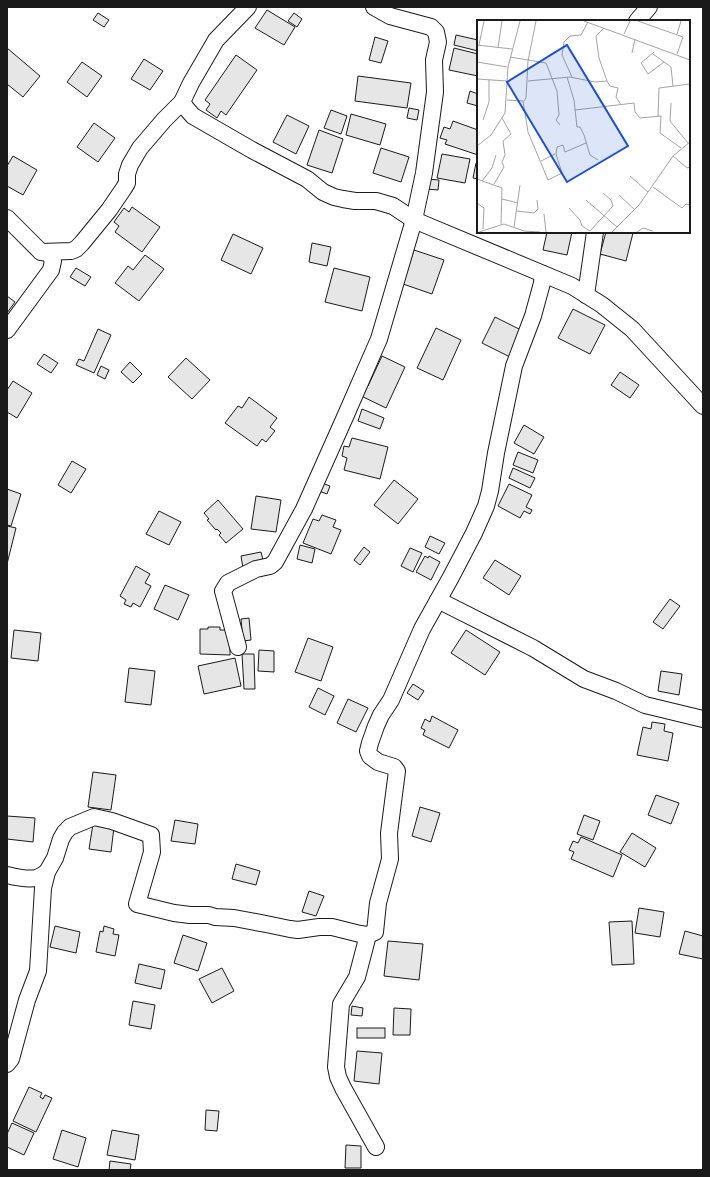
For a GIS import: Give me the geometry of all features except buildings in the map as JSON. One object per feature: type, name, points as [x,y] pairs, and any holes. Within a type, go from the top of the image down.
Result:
[{"type":"street","points":[[41,252],[71,252],[82,243],[109,210],[124,188],[127,183],[127,174],[130,165],[140,148],[182,102],[191,83],[216,40],[248,7]]},
{"type":"street","points":[[238,647],[223,591],[228,583],[256,569],[270,566],[275,562],[304,509],[346,417],[379,339],[414,220],[424,173],[434,92],[434,60],[438,42],[436,32],[431,27],[390,16],[374,7]]},
{"type":"street","points":[[638,20],[649,7]]},
{"type":"street","points":[[182,102],[193,116],[252,150],[307,179],[323,192],[343,199],[355,201],[376,201],[393,206],[414,220],[572,286],[602,305],[632,329],[703,406]]},
{"type":"street","points":[[7,218],[41,252],[50,253],[53,261],[51,270],[7,330]]},
{"type":"street","points":[[586,295],[595,233]]},
{"type":"street","points":[[7,1064],[11,1059],[27,1000],[38,971],[42,888],[47,872],[55,858],[61,839],[65,832],[70,827],[94,817],[112,821],[151,835],[152,852],[137,904],[174,913],[234,918],[290,930],[332,927],[368,935],[375,932],[378,903],[390,858],[389,833],[397,771],[394,767],[378,762],[370,756],[368,751],[376,726],[391,700],[422,629],[467,546],[486,506],[514,366],[533,316],[543,274]]},
{"type":"street","points":[[438,600],[534,648],[584,679],[616,691],[645,705],[703,719]]},
{"type":"street","points":[[10,876],[36,878],[47,872]]},
{"type":"street","points":[[10,876],[42,900]]},
{"type":"street","points":[[368,935],[357,977],[341,1004],[336,1067],[342,1088],[376,1147]]}]
